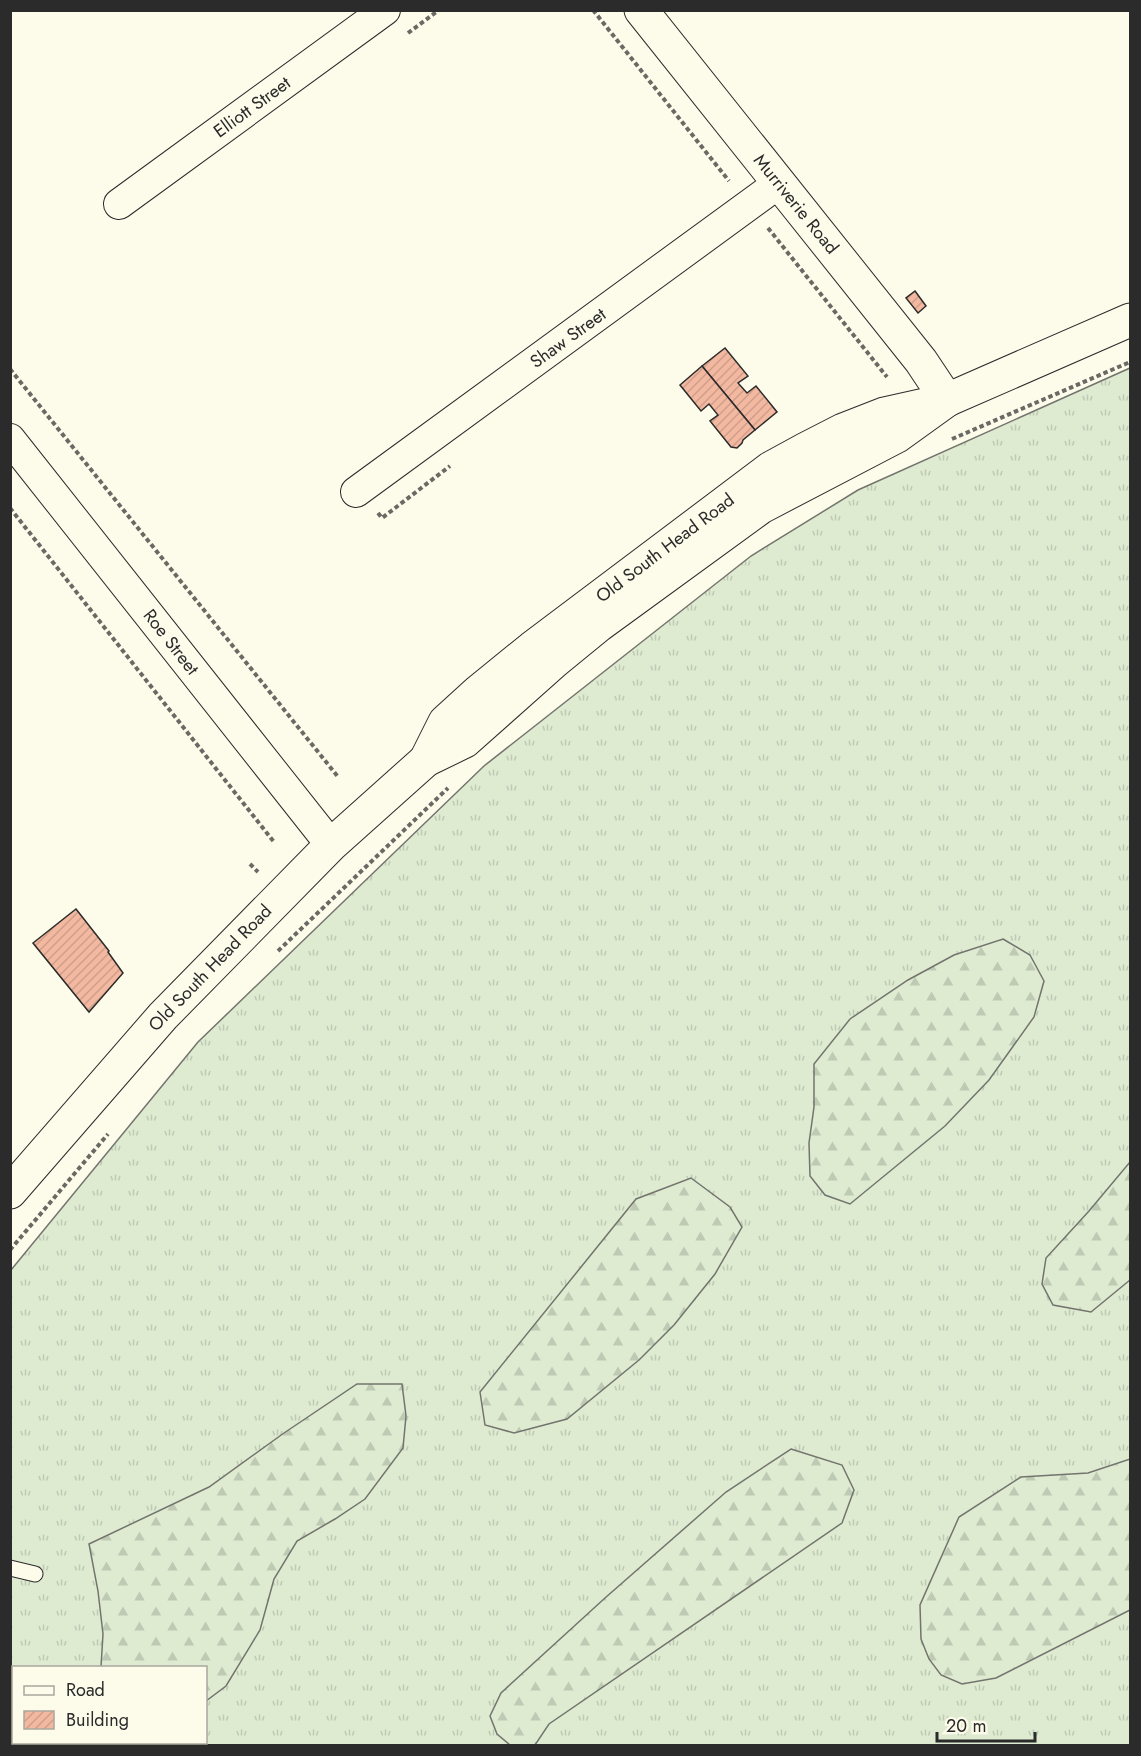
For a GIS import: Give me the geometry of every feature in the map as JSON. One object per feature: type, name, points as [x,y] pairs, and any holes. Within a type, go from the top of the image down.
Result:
[{"type":"main road","name":"Murriverie Road","points":[[640,10],[921,361],[947,400]]},
{"type":"main road","name":"Old South Head Road","points":[[11,1191],[163,1016],[331,845],[426,760],[465,741],[599,625],[761,507],[897,436],[947,400],[1131,320]]},
{"type":"street","name":"Elliott Street","points":[[118,204],[385,10]]},
{"type":"street","name":"Shaw Street","points":[[356,492],[779,183]]},
{"type":"street","name":"Roe Street","points":[[10,439],[331,845]]},
{"type":"lane","points":[[10,1568],[35,1574]]},
{"type":"path","points":[[944,443],[1131,362]]},
{"type":"path","points":[[10,369],[339,778]]},
{"type":"path","points":[[10,508],[274,842]]},
{"type":"path","points":[[272,956],[450,787]]},
{"type":"path","points":[[10,1250],[111,1131]]},
{"type":"green space","points":[[1130,368],[1130,1745],[11,1746],[11,1270],[198,1042],[484,766],[751,556],[858,490]]},
{"type":"green space","points":[[1003,939],[1030,955],[1044,981],[1034,1017],[989,1080],[945,1126],[850,1204],[825,1195],[810,1176],[809,1143],[814,1107],[814,1064],[850,1019],[908,980],[954,955]]},
{"type":"green space","points":[[1130,1162],[1130,1280],[1091,1312],[1053,1305],[1042,1284],[1046,1258]]},
{"type":"green space","points":[[691,1178],[730,1207],[742,1227],[715,1274],[674,1325],[639,1360],[567,1419],[514,1433],[485,1425],[480,1392],[636,1199]]},
{"type":"green space","points":[[357,1384],[402,1384],[406,1416],[403,1448],[365,1499],[297,1541],[274,1579],[260,1630],[226,1686],[207,1700],[207,1666],[101,1666],[103,1634],[89,1544],[209,1487]]},
{"type":"green space","points":[[791,1449],[842,1465],[854,1490],[842,1523],[549,1724],[535,1745],[510,1745],[497,1734],[490,1716],[501,1693],[726,1492]]},
{"type":"green space","points":[[1130,1459],[1130,1610],[996,1678],[962,1684],[941,1675],[929,1659],[921,1639],[920,1605],[959,1517],[1021,1477],[1088,1473]]},
{"type":"building","points":[[915,291],[926,306],[918,313],[906,298]]},
{"type":"building","points":[[725,348],[748,376],[738,383],[747,393],[756,386],[777,412],[755,430],[702,366]]},
{"type":"building","points":[[702,366],[755,430],[737,448],[731,447],[710,421],[718,415],[709,404],[701,411],[680,385]]},
{"type":"building","points":[[76,909],[123,973],[89,1012],[33,943]]}]
